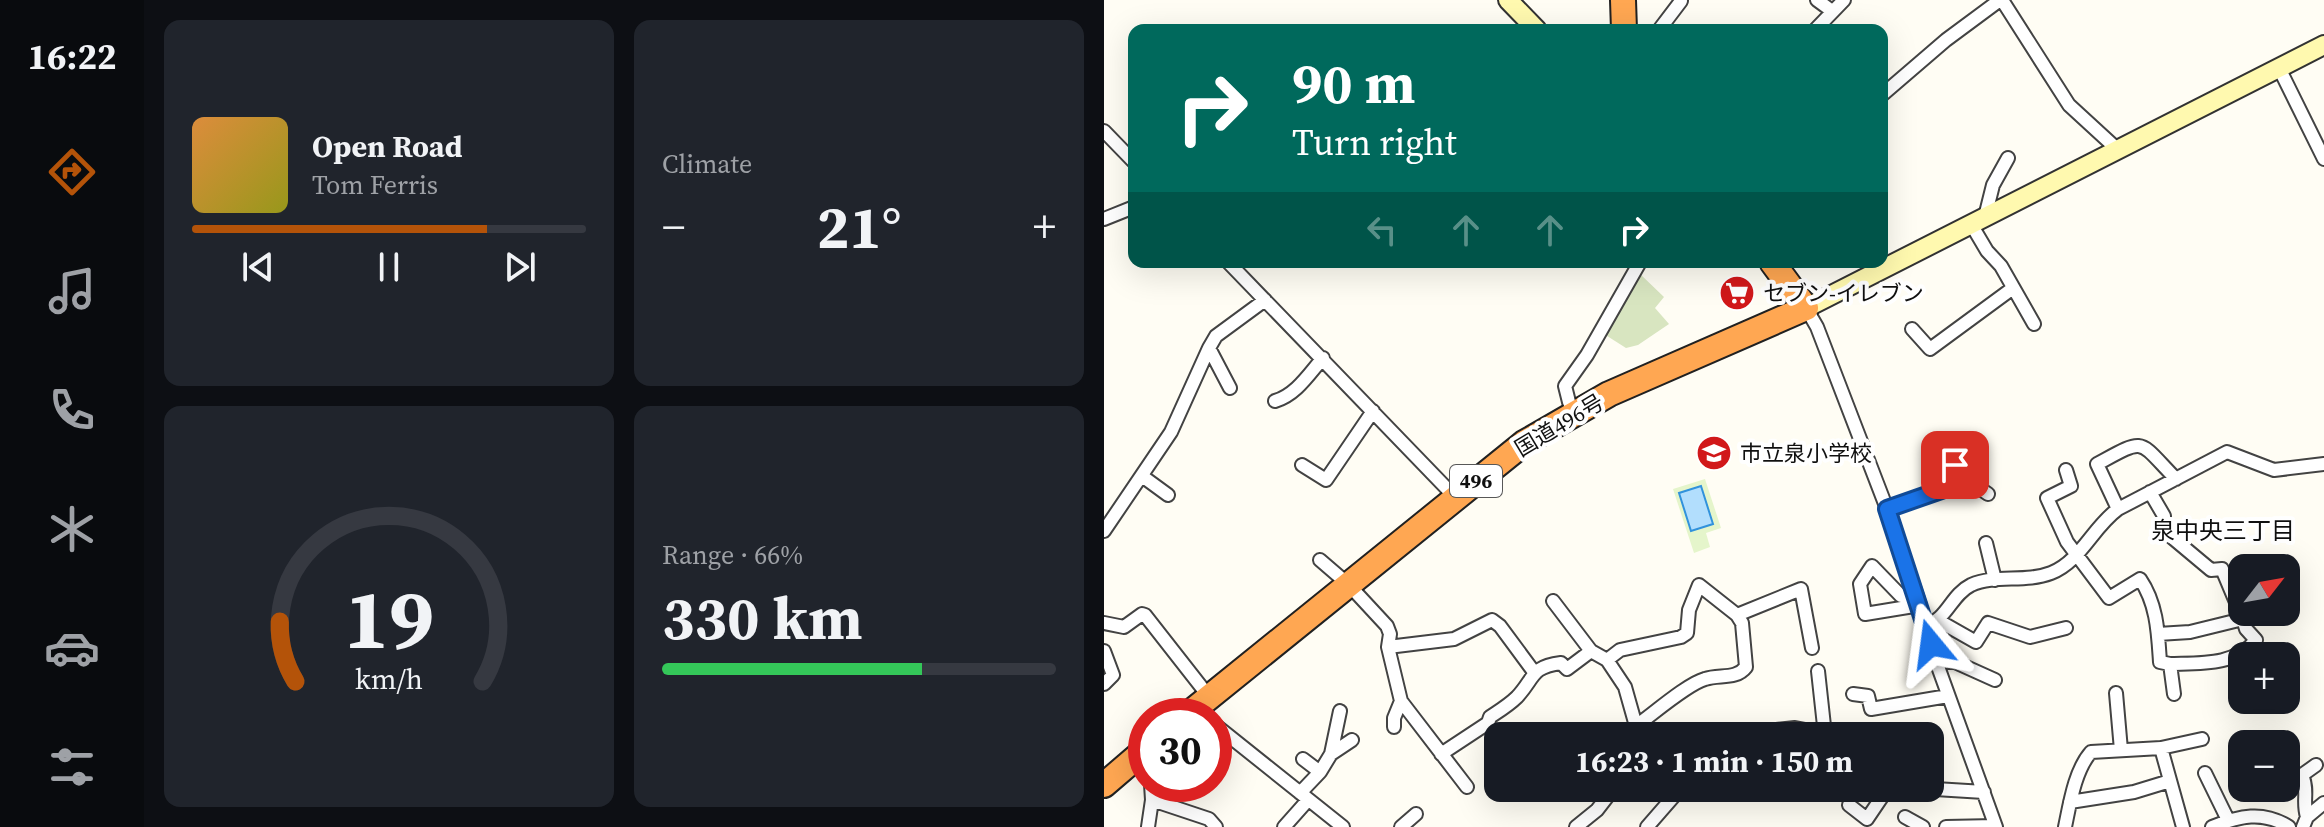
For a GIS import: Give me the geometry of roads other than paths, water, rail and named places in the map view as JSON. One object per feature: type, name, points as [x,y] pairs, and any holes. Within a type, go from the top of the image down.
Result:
[{"type":"highway","points":[[1623,0],[1624,24]]},
{"type":"highway","points":[[1776,268],[1806,308]]},
{"type":"highway","name":"国道496号","points":[[1212,698],[1524,443],[1609,394],[1806,308]]},
{"type":"highway","points":[[1108,775],[1128,766]]},
{"type":"street","points":[[1508,0],[1531,24]]},
{"type":"street","points":[[1817,0],[1832,11]]},
{"type":"street","points":[[1820,24],[1844,0]]},
{"type":"street","points":[[1888,90],[1946,40],[2001,0],[2069,105],[2118,150]]},
{"type":"street","points":[[1664,24],[1681,1]]},
{"type":"street","points":[[1888,266],[2324,45]]},
{"type":"street","points":[[2279,68],[2324,159]]},
{"type":"street","points":[[1104,131],[1128,156]]},
{"type":"street","points":[[1978,220],[2008,158]]},
{"type":"street","points":[[1104,219],[1128,209]]},
{"type":"street","points":[[1978,220],[2034,324]]},
{"type":"street","points":[[1234,268],[1455,497]]},
{"type":"street","points":[[1574,412],[1565,386],[1587,355],[1637,268]]},
{"type":"street","points":[[1884,268],[1806,308],[1817,327],[1887,509],[1918,601],[1932,624],[1936,661],[1996,826],[1946,827]]},
{"type":"street","points":[[1912,329],[1930,349],[2013,288]]},
{"type":"street","points":[[1104,531],[1108,516],[1142,476],[1171,432],[1216,336],[1265,300]]},
{"type":"street","points":[[1209,348],[1230,388]]},
{"type":"street","points":[[1275,401],[1285,398],[1323,358]]},
{"type":"street","points":[[1302,465],[1326,480],[1373,411]]},
{"type":"street","points":[[2118,509],[2097,464],[2135,444],[2143,445],[2176,479]]},
{"type":"street","points":[[1932,624],[1968,587],[1983,581],[2051,573],[2076,557],[2102,521],[2118,509],[2227,452],[2274,470],[2324,464]]},
{"type":"street","points":[[1887,509],[1947,488],[1954,482],[1959,454]]},
{"type":"street","points":[[2066,470],[2071,486],[2047,498],[2076,557],[2097,579],[2109,598],[2140,579],[2150,593],[2160,662],[2204,664],[2248,649],[2256,640],[2245,626]]},
{"type":"street","points":[[1956,472],[1988,494]]},
{"type":"street","points":[[1142,476],[1168,495]]},
{"type":"street","points":[[2150,492],[2164,516],[2162,529],[2211,570],[2222,569],[2228,583]]},
{"type":"street","points":[[1986,543],[1995,580]]},
{"type":"street","points":[[1320,560],[1349,585],[1387,626],[1390,634],[1388,647],[1401,701],[1467,787]]},
{"type":"street","points":[[1872,566],[1901,596],[1918,601],[1865,614],[1860,584],[1872,566]]},
{"type":"street","points":[[1607,660],[1620,650],[1681,637],[1687,633],[1689,610],[1699,585],[1737,615],[1742,623],[1746,667],[1743,672],[1703,679],[1647,722]]},
{"type":"street","points":[[1737,615],[1801,589],[1812,648]]},
{"type":"street","points":[[1553,601],[1591,651],[1607,660],[1625,687],[1633,722]]},
{"type":"street","points":[[1104,623],[1124,627],[1145,615],[1191,698]]},
{"type":"street","points":[[1388,647],[1454,639],[1492,620],[1500,626],[1534,672]]},
{"type":"street","points":[[1932,624],[1976,642],[1988,623],[2030,637],[2066,628]]},
{"type":"street","points":[[2158,634],[2190,632],[2228,623]]},
{"type":"street","points":[[1104,651],[1113,675],[1104,684]]},
{"type":"street","points":[[1441,754],[1488,723],[1490,717],[1518,696],[1534,672],[1544,665],[1561,663],[1567,669],[1591,651]]},
{"type":"street","points":[[1936,661],[1955,662],[1995,680]]},
{"type":"street","points":[[2170,664],[2174,694]]},
{"type":"street","points":[[1818,671],[1828,722]]},
{"type":"street","points":[[2116,693],[2121,750]]},
{"type":"street","points":[[1853,694],[1868,696],[1871,709],[1948,696]]},
{"type":"street","points":[[1394,727],[1401,701]]},
{"type":"street","points":[[1284,827],[1331,754],[1340,711]]},
{"type":"street","points":[[1232,738],[1343,827]]},
{"type":"street","points":[[2065,827],[2070,802],[2085,759],[2091,752],[2161,748],[2202,739]]},
{"type":"street","points":[[1331,754],[1352,740]]},
{"type":"street","points":[[2161,748],[2183,827]]},
{"type":"street","points":[[1303,759],[1320,772]]},
{"type":"street","points":[[2305,822],[2303,804],[2307,787],[2302,775],[2316,765]]},
{"type":"street","points":[[2205,773],[2228,820]]},
{"type":"street","points":[[2070,802],[2134,792],[2170,781]]},
{"type":"street","points":[[1944,790],[1984,792]]},
{"type":"street","points":[[1148,827],[1152,802]]},
{"type":"street","points":[[1158,802],[1209,819],[1216,827]]},
{"type":"street","points":[[1576,827],[1603,802]]},
{"type":"street","points":[[1647,827],[1669,802]]},
{"type":"street","points":[[1849,805],[1867,819],[1879,802]]},
{"type":"street","points":[[2305,822],[2324,803]]},
{"type":"street","points":[[1401,827],[1416,814]]},
{"type":"street","points":[[2212,827],[2244,816],[2264,816],[2289,827]]},
{"type":"street","points":[[1905,817],[1923,827]]},
{"type":"water","points":[[1701,486],[1713,524],[1691,531],[1679,493]]},
{"type":"place","name":"セブン-イレブン","points":[[1737,293]]},
{"type":"place","name":"市立泉小学校","points":[[1714,453]]},
{"type":"district","name":"泉中央三丁目","points":[[2223,531]]}]
